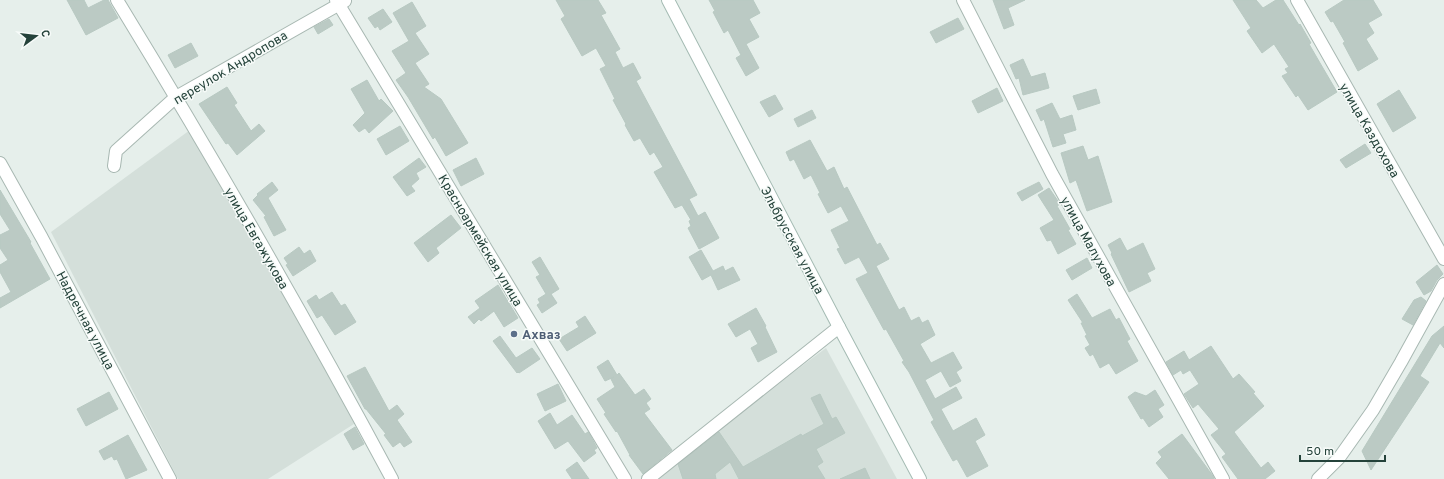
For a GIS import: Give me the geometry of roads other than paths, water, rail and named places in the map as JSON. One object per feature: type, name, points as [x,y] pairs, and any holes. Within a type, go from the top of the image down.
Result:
[{"type":"street","name":"улица Евгажукова","points":[[117,0],[176,97],[337,377],[392,479]]},
{"type":"street","name":"Эльбрусская улица","points":[[668,0],[920,479]]},
{"type":"street","name":"улица Малухова","points":[[963,0],[1052,174],[1223,479]]},
{"type":"street","name":"улица Каздохова","points":[[1297,0],[1444,259]]},
{"type":"street","name":"переулок Андропова","points":[[114,166],[116,151],[176,97],[340,1]]},
{"type":"street","name":"Красноармейская улица","points":[[340,1],[625,479]]},
{"type":"street","name":"Надречная улица","points":[[0,163],[42,238],[170,479]]},
{"type":"street","points":[[1318,479],[1339,458],[1372,410],[1401,362],[1444,284]]},
{"type":"street","points":[[648,479],[839,327]]},
{"type":"place","name":"Ахваз","points":[[514,334]]}]
